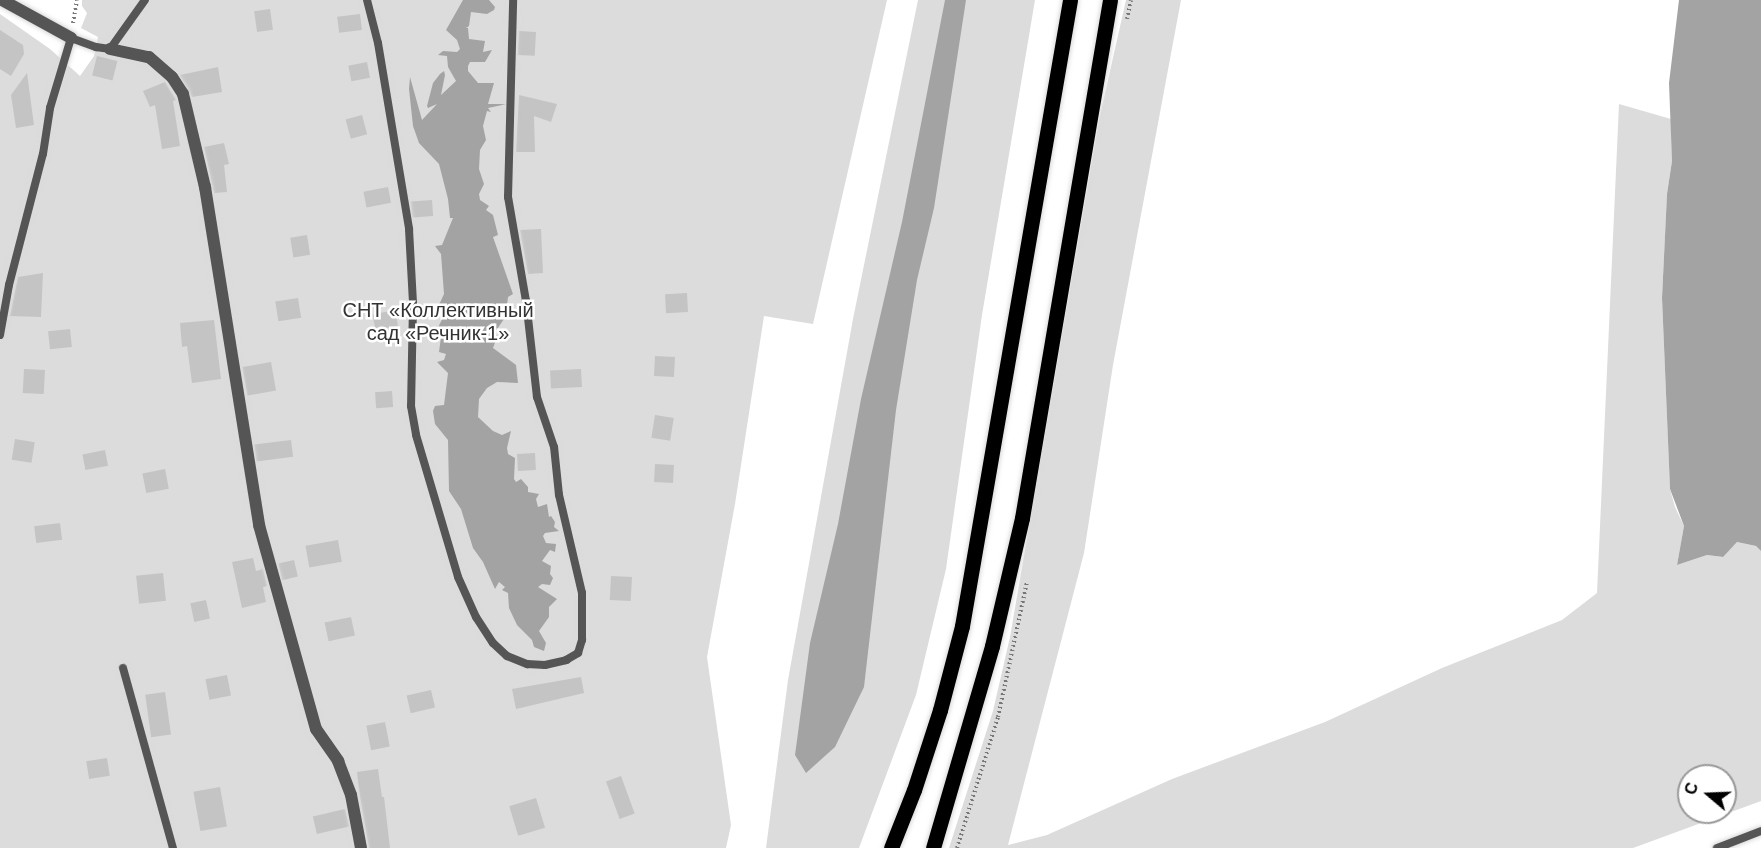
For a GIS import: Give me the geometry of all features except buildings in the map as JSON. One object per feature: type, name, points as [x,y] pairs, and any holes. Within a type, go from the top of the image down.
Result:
[{"type":"main road","points":[[891,848],[914,790],[940,710],[962,627],[1070,0]]},
{"type":"main road","points":[[933,848],[993,646],[1022,518],[1110,0]]},
{"type":"street","points":[[3,0],[71,38]]},
{"type":"street","points":[[110,49],[139,53],[157,62],[178,84],[183,94],[201,162],[259,525],[316,729],[338,761],[351,795],[361,848]]},
{"type":"lane","points":[[0,335],[9,285],[40,166],[50,108],[71,38],[96,47],[110,49],[145,0]]},
{"type":"lane","points":[[367,0],[378,43],[409,229],[413,304],[411,406],[416,435],[458,577],[476,617],[493,643],[507,656],[527,664],[545,665],[566,660],[578,653],[582,640],[582,593],[559,495],[554,447],[537,397],[526,301],[508,197],[513,0]]},
{"type":"lane","points":[[123,668],[173,848]]},
{"type":"lane","points":[[1717,848],[1761,831]]},
{"type":"green space","name":"СНТ «Коллективный сад «Речник-1»","points":[[82,0],[887,0],[813,324],[764,316],[735,504],[707,657],[731,825],[726,848],[0,848],[0,14],[50,49],[80,76],[94,56],[98,37],[81,28],[87,13],[82,6]]},
{"type":"green space","points":[[918,0],[1035,0],[982,315],[946,569],[916,695],[859,848],[766,848],[788,680],[853,319]]},
{"type":"green space","points":[[1126,0],[1181,0],[1113,365],[1084,553],[1008,845],[1047,835],[1172,779],[1325,722],[1442,668],[1562,620],[1597,593],[1619,104],[1671,119],[1672,161],[1667,194],[1662,298],[1670,489],[1684,526],[1677,565],[1707,555],[1722,557],[1737,542],[1756,546],[1761,551],[1761,801],[1737,810],[1737,764],[1677,764],[1677,824],[1698,824],[1633,848],[949,848],[993,711],[1010,637],[1099,120]]},
{"type":"shaded area","points":[[463,0],[489,0],[495,7],[487,14],[471,12],[469,26],[466,28],[468,28],[469,39],[485,41],[483,52],[492,50],[485,62],[470,62],[468,71],[478,83],[494,83],[488,104],[507,104],[488,108],[491,112],[487,111],[483,126],[486,140],[480,150],[479,169],[484,184],[479,194],[480,200],[489,206],[486,210],[493,215],[498,235],[493,237],[513,294],[508,297],[507,305],[503,309],[504,319],[495,332],[497,337],[493,348],[516,365],[518,383],[497,382],[487,388],[479,399],[478,417],[493,431],[502,435],[511,431],[507,448],[508,454],[515,458],[514,479],[516,482],[521,479],[528,487],[528,492],[539,494],[536,499],[538,507],[547,504],[549,517],[551,516],[555,522],[554,527],[559,531],[545,533],[543,536],[546,543],[556,544],[555,552],[550,550],[542,561],[551,566],[550,574],[553,578],[550,585],[542,584],[538,587],[557,599],[549,607],[549,617],[539,631],[546,643],[544,651],[534,647],[532,640],[517,625],[509,608],[508,593],[502,590],[505,587],[499,582],[495,589],[483,562],[473,548],[461,509],[449,491],[448,440],[435,424],[433,411],[435,406],[444,405],[448,373],[437,362],[444,360],[446,354],[439,352],[441,337],[432,339],[447,310],[437,309],[444,294],[441,254],[435,246],[442,245],[453,218],[450,218],[448,199],[439,164],[419,143],[413,126],[409,89],[410,77],[422,120],[437,104],[428,108],[427,106],[433,83],[440,74],[444,71],[441,95],[456,81],[448,67],[447,56],[438,55],[443,51],[457,52],[460,49],[457,40],[446,30]]},
{"type":"shaded area","points":[[945,0],[966,0],[934,208],[917,280],[896,410],[864,687],[835,747],[806,773],[795,755],[810,643],[838,524],[861,399],[902,222]]},
{"type":"shaded area","points":[[1679,0],[1761,0],[1761,551],[1756,546],[1737,542],[1723,557],[1707,555],[1677,565],[1684,526],[1670,489],[1662,298],[1667,194],[1672,161],[1669,83]]}]
